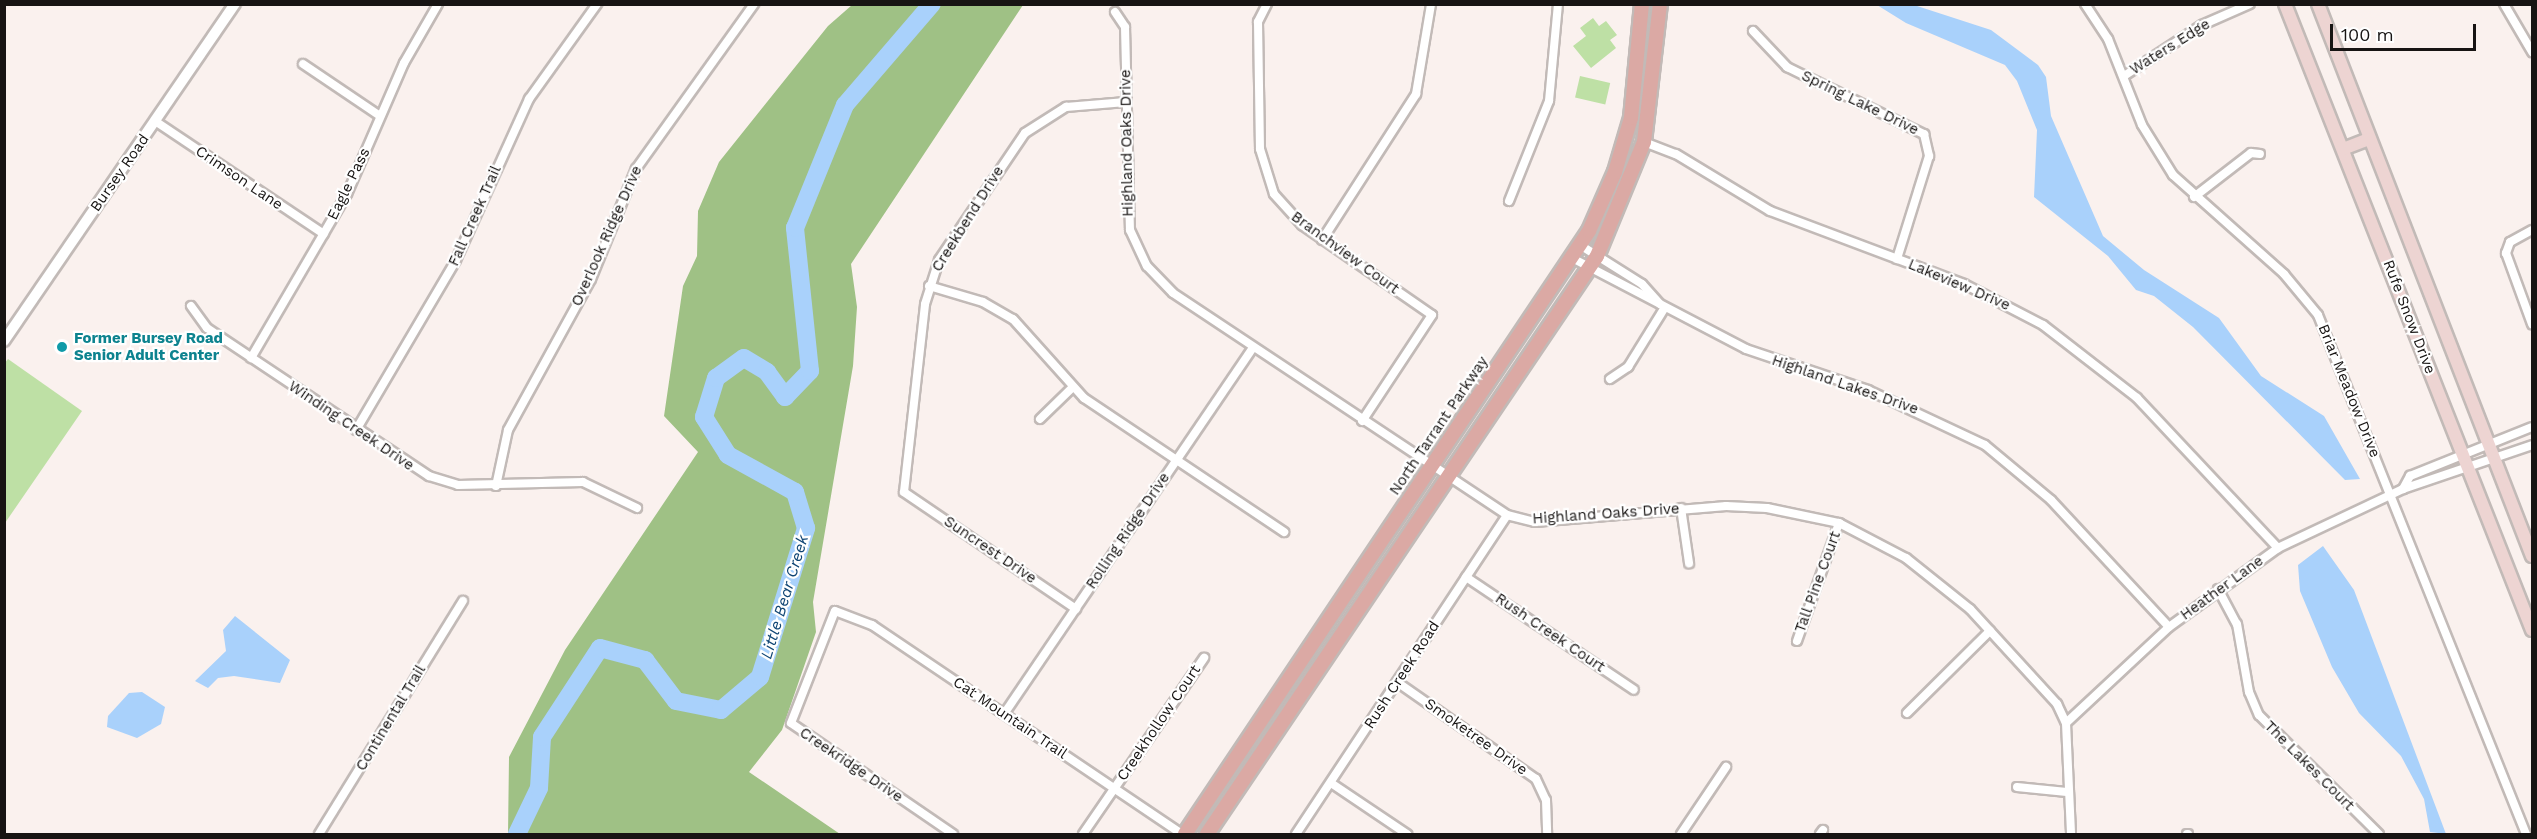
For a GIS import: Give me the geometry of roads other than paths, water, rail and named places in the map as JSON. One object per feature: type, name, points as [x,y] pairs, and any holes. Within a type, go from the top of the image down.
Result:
[{"type":"main road","name":"North Tarrant Parkway","points":[[1183,834],[1580,245],[1625,144],[1637,84],[1642,4]]},
{"type":"main road","name":"Rufe Snow Drive","points":[[2285,4],[2532,630]]},
{"type":"main road","name":"Rufe Snow Drive","points":[[2318,4],[2532,556]]},
{"type":"main road","points":[[1207,834],[1597,256],[1644,142],[1660,5]]},
{"type":"main road","points":[[2343,149],[2369,139]]},
{"type":"street","name":"Bursey Road","points":[[4,341],[235,4]]},
{"type":"street","name":"Eagle Pass","points":[[251,358],[324,234],[380,116],[438,4]]},
{"type":"street","name":"Fall Creek Trail","points":[[356,430],[456,261],[529,99],[597,4]]},
{"type":"street","name":"Overlook Ridge Drive","points":[[496,486],[508,430],[591,279],[636,169],[754,4]]},
{"type":"street","name":"Branchview Court","points":[[1268,4],[1258,22],[1262,166],[1285,209],[1322,240],[1432,315],[1362,421]]},
{"type":"street","points":[[1322,240],[1416,94],[1431,4]]},
{"type":"street","points":[[1509,201],[1549,101],[1558,4]]},
{"type":"street","points":[[1653,4],[1660,5]]},
{"type":"street","name":"Briar Meadow Drive","points":[[2085,4],[2124,76],[2150,141],[2194,197],[2284,274],[2318,315],[2526,834]]},
{"type":"street","name":"Waters Edge","points":[[2124,76],[2202,25],[2250,4]]},
{"type":"street","points":[[2504,4],[2532,52]]},
{"type":"street","name":"Highland Oaks Drive","points":[[1115,12],[1125,27],[1128,208],[1140,256],[1173,293],[1431,468],[1507,515],[1535,522],[1681,508],[1767,508],[1839,523],[1906,558],[1947,588],[2057,704],[2066,723],[2067,792],[2071,834]]},
{"type":"street","name":"Spring Lake Drive","points":[[1753,31],[1787,67],[1924,134],[1929,156],[1897,259]]},
{"type":"street","points":[[303,64],[380,116]]},
{"type":"street","name":"Creekbend Drive","points":[[904,492],[929,286],[950,242],[1026,133],[1066,107],[1126,102]]},
{"type":"street","name":"Crimson Lane","points":[[155,121],[324,234]]},
{"type":"street","name":"Lakeview Drive","points":[[1644,142],[1676,154],[1770,211],[2000,300],[2091,358],[2226,488],[2278,548]]},
{"type":"street","points":[[2194,197],[2252,153],[2260,154]]},
{"type":"street","points":[[2532,230],[2507,246],[2507,260],[2532,324]]},
{"type":"street","name":"Highland Lakes Drive","points":[[1580,245],[1642,284],[1664,309]]},
{"type":"street","name":"Highland Lakes Drive","points":[[1572,258],[1664,309],[1777,362],[1916,409],[1985,445],[2051,500],[2169,627]]},
{"type":"street","points":[[929,286],[983,302],[1013,319],[1072,387],[1284,532]]},
{"type":"street","name":"Winding Creek Drive","points":[[191,306],[207,328],[429,477],[458,485],[496,486],[583,482],[637,508]]},
{"type":"street","points":[[1610,379],[1628,367],[1664,309]]},
{"type":"street","name":"Rolling Ridge Drive","points":[[1004,714],[1252,348]]},
{"type":"street","points":[[1040,419],[1072,387]]},
{"type":"street","name":"Heather Lane","points":[[2403,489],[2410,476],[2532,427]]},
{"type":"street","name":"Heather Lane","points":[[2066,723],[2169,627],[2218,589],[2278,548],[2403,489],[2494,460],[2532,445]]},
{"type":"street","name":"Suncrest Drive","points":[[904,492],[1076,609]]},
{"type":"street","points":[[1681,508],[1689,563]]},
{"type":"street","name":"Rush Creek Road","points":[[1296,834],[1507,515]]},
{"type":"street","name":"Tall Pine Court","points":[[1797,641],[1839,523]]},
{"type":"street","name":"Rush Creek Court","points":[[1466,577],[1634,690]]},
{"type":"street","name":"The Lakes Court","points":[[2218,589],[2237,624],[2249,692],[2259,715],[2379,834]]},
{"type":"street","name":"Continental Trail","points":[[319,834],[463,601]]},
{"type":"street","name":"Cat Mountain Trail","points":[[835,611],[866,621],[1183,834]]},
{"type":"street","name":"Creekridge Drive","points":[[835,611],[791,723],[953,834]]},
{"type":"street","points":[[1907,713],[1990,631]]},
{"type":"street","name":"Creekhollow Court","points":[[1083,834],[1203,658]]},
{"type":"street","name":"Smoketree Drive","points":[[1397,682],[1536,779],[1546,800],[1547,834]]},
{"type":"street","points":[[1681,834],[1726,767]]},
{"type":"street","points":[[1331,783],[1407,834]]},
{"type":"street","points":[[2017,786],[2067,792]]},
{"type":"water","points":[[1877,5],[1914,5],[1991,30],[2038,65],[2046,77],[2051,116],[2103,236],[2144,270],[2219,318],[2261,376],[2324,416],[2360,479],[2345,480],[2193,327],[2154,296],[2136,290],[2108,256],[2034,197],[2037,130],[2017,81],[2005,65],[1906,23]]},
{"type":"water","points":[[2323,546],[2354,590],[2446,834],[2430,832],[2424,799],[2401,756],[2359,713],[2332,667],[2300,591],[2298,565]]},
{"type":"water","points":[[235,616],[290,660],[280,683],[234,676],[218,678],[208,688],[195,681],[226,651],[223,630]]},
{"type":"water","points":[[142,692],[165,707],[161,724],[137,738],[107,727],[108,716],[129,693]]},
{"type":"waterway","name":"Little Bear Creek","points":[[517,834],[539,788],[542,737],[600,648],[645,660],[676,701],[721,710],[760,677],[806,528],[795,492],[728,455],[704,417],[716,378],[744,358],[767,372],[785,397],[810,371],[795,228],[845,105],[932,4]]},
{"type":"place","name":"Former Bursey Road Senior Adult Center","points":[[62,347]]}]
